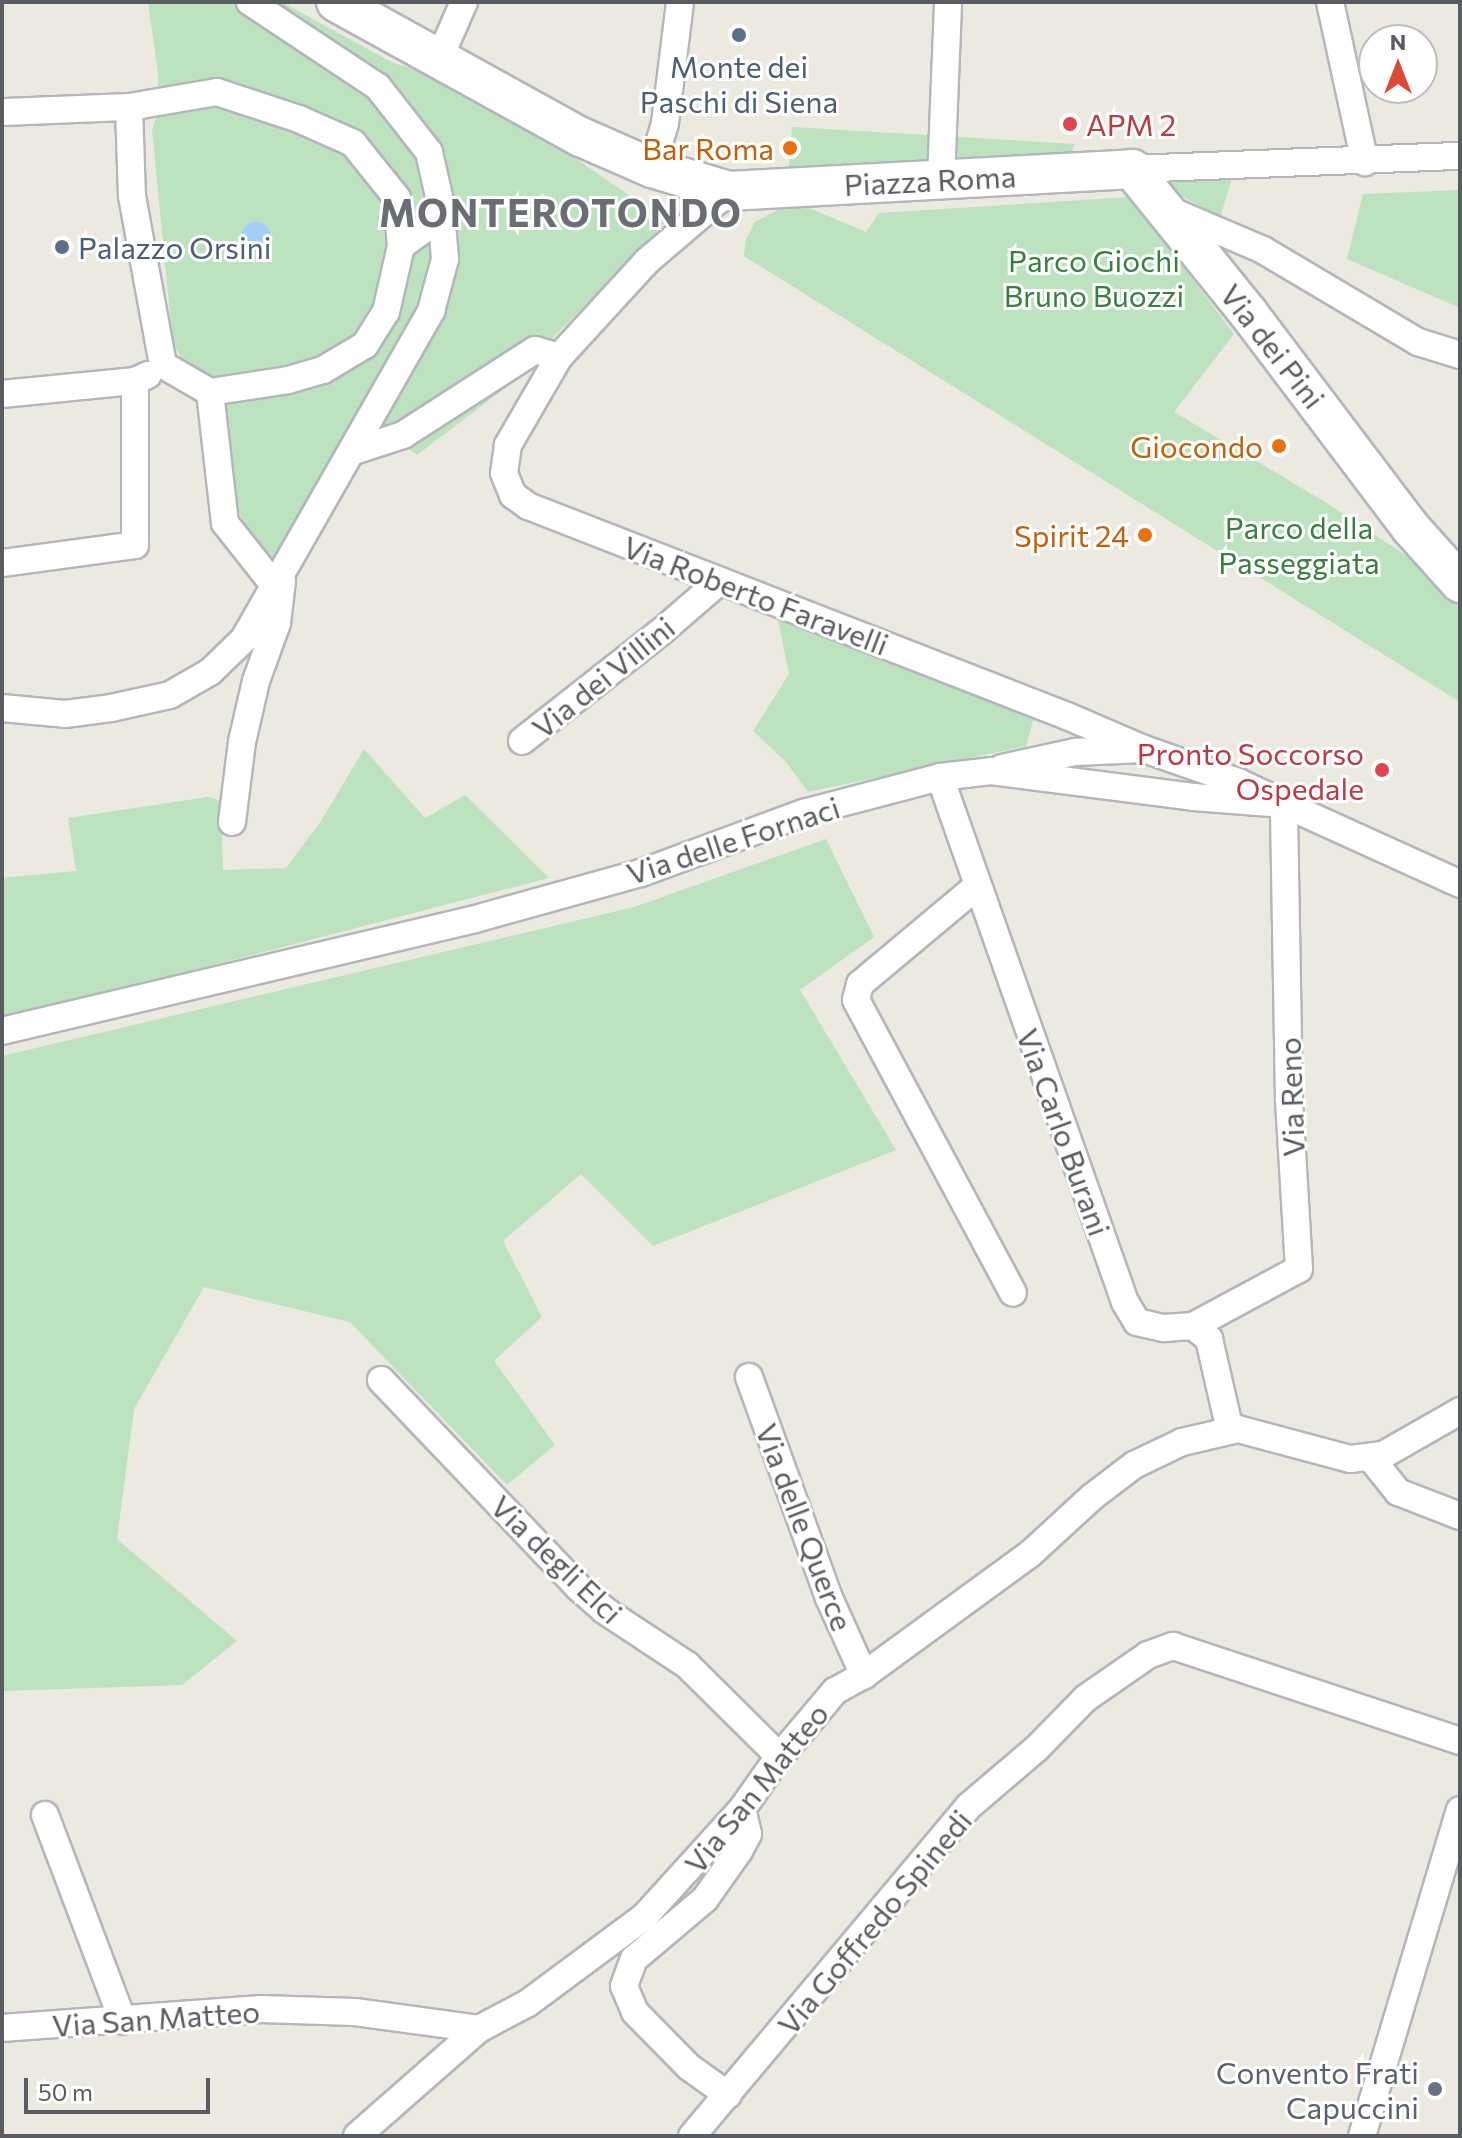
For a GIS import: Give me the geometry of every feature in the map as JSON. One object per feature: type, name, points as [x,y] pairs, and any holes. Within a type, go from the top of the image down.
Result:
[{"type":"main road","name":"Piazza Roma","points":[[336,2],[581,137],[652,168],[729,191],[1132,169]]},
{"type":"main road","name":"Via dei Pini","points":[[1132,169],[1410,527],[1460,583]]},
{"type":"street","points":[[2,708],[65,714],[170,695],[210,672],[244,639],[431,311],[445,259],[429,152],[378,87],[250,2]]},
{"type":"street","points":[[439,59],[464,2]]},
{"type":"street","points":[[652,168],[665,123],[680,2]]},
{"type":"street","points":[[941,179],[948,2]]},
{"type":"street","points":[[1330,2],[1365,162]]},
{"type":"street","points":[[2,112],[129,107],[217,92],[299,119],[353,143],[397,198],[401,246],[386,312],[365,345],[323,370],[288,380],[210,392],[163,365],[132,196],[129,107]]},
{"type":"street","points":[[1132,169],[1460,156]]},
{"type":"street","name":"Via Roberto Faravelli","points":[[729,191],[647,261],[559,357],[508,445],[504,473],[513,495],[528,506],[1057,712],[1144,749],[1238,782],[1284,804]]},
{"type":"street","points":[[1164,208],[1263,250],[1382,324],[1418,342],[1460,355]]},
{"type":"street","points":[[401,246],[441,217]]},
{"type":"street","points":[[351,452],[403,435],[535,350],[559,357]]},
{"type":"street","points":[[2,394],[145,376],[135,545],[2,563]]},
{"type":"street","points":[[210,392],[225,523],[278,579],[277,623],[256,681],[242,742],[232,822]]},
{"type":"street","name":"Via dei Villini","points":[[522,741],[662,631],[720,581]]},
{"type":"street","points":[[1041,757],[1053,735],[1057,712]]},
{"type":"street","points":[[991,771],[1041,757],[1144,749]]},
{"type":"street","name":"Via delle Fornaci","points":[[2,1031],[475,919],[641,873],[803,813],[940,777],[991,771],[1193,797],[1284,804],[1460,884]]},
{"type":"street","name":"Via Carlo Burani","points":[[940,777],[976,887],[1125,1302],[1137,1322],[1164,1328],[1193,1326]]},
{"type":"street","name":"Via Reno","points":[[1193,1326],[1299,1269],[1289,1099],[1284,804]]},
{"type":"street","points":[[976,887],[860,984],[856,1000],[1013,1293]]},
{"type":"street","points":[[1193,1326],[1209,1339],[1230,1431]]},
{"type":"street","name":"Via delle Querce","points":[[749,1377],[829,1598],[864,1675]]},
{"type":"street","name":"Via degli Elci","points":[[381,1380],[579,1588],[613,1617],[687,1665],[779,1756]]},
{"type":"street","name":"Via San Matteo","points":[[2,2028],[261,2009],[395,2016],[479,2029],[528,2003],[628,1930],[690,1870],[742,1809],[779,1756],[835,1691],[864,1675],[1030,1554],[1092,1497],[1134,1465],[1182,1442],[1238,1429],[1350,1459],[1383,1455],[1460,1411]]},
{"type":"street","points":[[1370,1457],[1398,1492],[1460,1516]]},
{"type":"street","name":"Via Goffredo Spinedi","points":[[692,2136],[969,1806],[1036,1749],[1086,1698],[1148,1655],[1173,1646],[1460,1741]]},
{"type":"street","points":[[728,2095],[689,2067],[635,2012],[624,1986],[634,1959],[705,1899],[739,1851],[748,1834],[742,1809]]},
{"type":"street","points":[[1362,2136],[1455,1846],[1460,1810]]},
{"type":"street","points":[[45,1815],[123,2021]]},
{"type":"street","points":[[357,2136],[479,2029]]},
{"type":"green space","points":[[148,2],[282,2],[393,63],[432,74],[535,131],[667,221],[550,341],[351,452],[271,561],[264,560],[228,492],[208,399],[212,376],[199,372],[182,359],[173,344],[152,130],[158,111],[158,73]]},
{"type":"green space","points":[[792,127],[1075,144],[1066,165],[789,167]]},
{"type":"green space","points":[[1233,175],[1220,217],[1158,183]]},
{"type":"green space","points":[[1460,190],[1460,308],[1347,259],[1363,194]]},
{"type":"green space","name":"Parco della Passeggiata","points":[[1130,197],[1234,334],[1174,412],[1325,502],[1460,591],[1460,702],[744,256],[746,239],[755,222],[797,203],[866,232],[879,213]]},
{"type":"green space","points":[[534,366],[417,455],[402,444]]},
{"type":"green space","points":[[776,610],[1036,710],[1026,746],[808,792],[786,762],[753,731],[789,674]]},
{"type":"green space","points":[[364,749],[425,818],[465,795],[549,878],[2,1020],[2,878],[76,871],[68,818],[208,797],[221,801],[223,870],[286,868],[321,821]]},
{"type":"green space","points":[[826,839],[874,937],[800,990],[896,1150],[653,1246],[581,1174],[503,1241],[542,1317],[494,1361],[555,1445],[507,1485],[350,1322],[204,1287],[134,1409],[117,1539],[237,1641],[182,1685],[2,1691],[2,1056],[634,907]]},
{"type":"water","points":[[256,222],[267,226],[271,237],[267,248],[256,252],[245,248],[241,237],[245,226]]},
{"type":"place","name":"Monte dei Paschi di Siena","points":[[739,35]]},
{"type":"place","name":"APM 2","points":[[1070,124]]},
{"type":"place","name":"Bar Roma","points":[[790,148]]},
{"type":"place","name":"Palazzo Orsini","points":[[62,247]]},
{"type":"place","name":"Giocondo","points":[[1279,446]]},
{"type":"place","name":"Spirit 24","points":[[1145,535]]},
{"type":"place","name":"Pronto Soccorso Ospedale","points":[[1382,770]]},
{"type":"place","name":"Convento Frati Capuccini","points":[[1435,2089]]},
{"type":"district","name":"MONTEROTONDO","points":[[561,212]]},
{"type":"park label","name":"Parco Giochi Bruno Buozzi","points":[[1094,277]]}]
